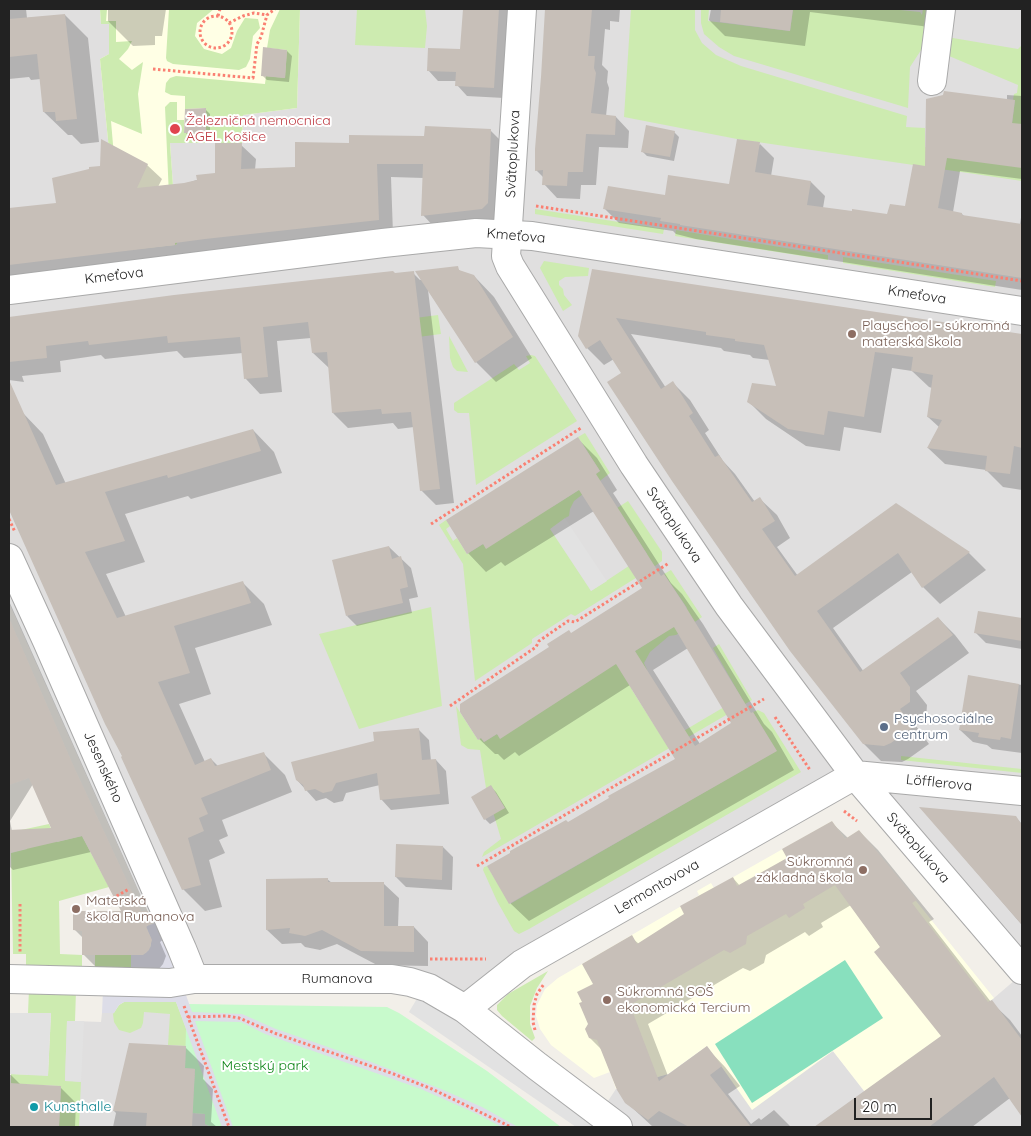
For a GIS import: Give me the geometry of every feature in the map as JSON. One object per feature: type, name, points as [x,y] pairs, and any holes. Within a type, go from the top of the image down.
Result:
[{"type":"street","name":"Svätoplukova","points":[[522,9],[520,235],[506,256],[510,266],[628,456],[729,606],[855,775],[1022,970]]},
{"type":"street","points":[[932,81],[942,9]]},
{"type":"street","name":"Kmeťova","points":[[9,290],[476,233],[520,235],[1022,311]]},
{"type":"street","name":"Jesenského","points":[[13,547],[63,677],[182,949],[184,981]]},
{"type":"street","name":"Löfflerova","points":[[855,775],[1022,791]]},
{"type":"street","name":"Lermontovova","points":[[465,1009],[522,964],[855,775]]},
{"type":"street","name":"Rumanova","points":[[14,979],[184,981],[392,979],[410,982],[429,988],[465,1009],[609,1120]]},
{"type":"path","points":[[218,16],[220,9]]},
{"type":"path","points":[[153,69],[253,78],[257,44],[267,15],[275,9]]},
{"type":"path","points":[[229,23],[254,13],[267,15]]},
{"type":"path","points":[[218,16],[226,19],[229,23],[232,33],[228,43],[218,48],[208,46],[201,37],[201,26],[208,18],[218,16]]},
{"type":"path","points":[[520,235],[531,205],[1022,281]]},
{"type":"path","points":[[432,524],[588,424]]},
{"type":"path","points":[[9,519],[13,547]]},
{"type":"path","points":[[450,706],[536,648],[539,641],[568,621],[574,622],[674,560]]},
{"type":"path","points":[[477,866],[764,699]]},
{"type":"path","points":[[854,819],[892,819]]},
{"type":"path","points":[[108,900],[136,886]]},
{"type":"path","points":[[14,979],[20,904]]},
{"type":"path","points":[[423,958],[491,959]]},
{"type":"path","points":[[537,1034],[533,1022],[534,1005],[537,994],[549,979]]},
{"type":"path","points":[[184,981],[188,1017],[229,1127]]},
{"type":"path","points":[[188,1017],[227,1016],[242,1019],[278,1034],[432,1089],[511,1127]]},
{"type":"shaded area","points":[[9,9],[1022,9],[1022,970],[855,775],[465,1009],[429,988],[194,979],[9,558]]},
{"type":"shaded area","name":"Železničná nemocnica AGEL Košice","points":[[100,9],[300,9],[297,108],[243,115],[242,143],[170,143],[177,244],[175,245],[119,251],[100,59],[109,54],[109,24],[101,24]]},
{"type":"shaded area","points":[[565,518],[607,581],[591,591],[550,529]]},
{"type":"shaded area","points":[[9,571],[160,922],[154,924],[136,886],[9,603]]},
{"type":"shaded area","points":[[832,821],[845,839],[859,830],[994,998],[865,1092],[833,1051],[752,1110],[707,1046],[668,1074],[616,1089],[610,1072],[594,1078],[551,1045],[540,1029],[536,1016],[537,1005],[545,989],[558,978],[690,901],[699,895],[697,891],[711,883],[714,888]]},
{"type":"shaded area","points":[[160,922],[192,1012],[242,1014],[276,1029],[441,1089],[482,1107],[518,1127],[502,1127],[421,1089],[265,1034],[241,1022],[195,1021],[233,1127],[222,1127],[176,1002],[124,1002],[119,1005],[114,1013],[102,1013],[103,991],[131,972],[131,955],[146,953],[151,946],[151,939],[146,926]]},
{"type":"shaded area","points":[[1022,974],[1022,1127],[618,1127],[600,1113],[616,1089],[668,1074],[707,1046],[722,1066],[833,1051],[864,1091],[994,998]]},
{"type":"shaded area","points":[[418,997],[460,1020],[605,1127],[576,1127],[409,1012]]},
{"type":"shaded area","points":[[176,1002],[186,1028],[185,1068],[195,1069],[193,1113],[205,1114],[205,1124],[211,1127],[59,1127],[61,1086],[48,1085],[51,1013],[75,1021],[101,1022],[102,1013],[124,1013]]},
{"type":"shaded area","points":[[9,1013],[51,1013],[48,1076],[9,1074]]},
{"type":"shaded area","points":[[67,1021],[84,1021],[81,1082],[65,1081]]},
{"type":"green space","points":[[100,9],[107,9],[106,21],[116,21],[116,42],[132,41],[119,59],[132,70],[143,62],[138,94],[142,134],[111,121],[122,251],[119,251],[100,59],[109,54],[109,24],[101,24]]},
{"type":"green space","points":[[169,9],[214,9],[197,23],[195,36],[204,49],[222,54],[231,48],[237,31],[245,18],[258,19],[260,28],[253,36],[250,59],[246,67],[239,70],[173,64],[167,61]]},
{"type":"green space","points":[[280,9],[300,9],[297,108],[243,115],[242,143],[170,143],[177,244],[175,245],[173,220],[170,218],[165,107],[170,102],[177,102],[177,120],[184,120],[184,133],[205,133],[206,108],[185,109],[185,96],[171,95],[165,92],[166,83],[170,78],[176,76],[265,84],[266,76],[285,78],[287,50],[267,48],[270,30]]},
{"type":"green space","points":[[357,9],[425,9],[427,26],[425,48],[355,45]]},
{"type":"green space","points":[[631,9],[695,9],[695,30],[702,43],[716,55],[741,66],[907,116],[906,127],[925,128],[925,147],[1007,165],[1015,100],[1013,100],[1014,94],[1017,93],[1018,85],[949,56],[945,50],[947,37],[1018,49],[1022,45],[1022,181],[737,139],[624,117]]},
{"type":"green space","points":[[701,9],[709,9],[708,21],[790,31],[793,9],[890,9],[920,12],[922,15],[923,9],[933,9],[927,41],[910,67],[908,108],[734,56],[719,47],[704,34],[701,23]]},
{"type":"green space","points":[[535,209],[664,229],[663,234],[535,214]]},
{"type":"green space","points":[[676,230],[828,255],[828,260],[675,236]]},
{"type":"green space","points":[[843,257],[996,281],[995,287],[843,263]]},
{"type":"green space","points":[[544,261],[589,268],[588,276],[565,277],[559,281],[564,295],[572,305],[563,311],[540,268]]},
{"type":"green space","points":[[438,315],[441,334],[403,339],[400,320]]},
{"type":"green space","points":[[449,336],[468,372],[457,371],[453,367],[450,358]]},
{"type":"green space","points":[[526,356],[535,356],[577,421],[476,485],[469,413],[458,413],[454,410],[454,403],[514,364],[519,370],[530,363]]},
{"type":"green space","points":[[585,433],[610,473],[574,501],[569,516],[565,518],[591,591],[647,554],[617,508],[628,501],[662,552],[662,561],[575,616],[571,614],[532,639],[532,643],[475,681],[463,564],[439,525],[446,520],[450,526],[446,529],[453,541],[457,538],[467,554],[549,503],[552,507],[585,486],[583,482],[600,471],[578,437]]},
{"type":"green space","points":[[671,570],[702,617],[676,635],[669,636],[650,652],[644,663],[647,670],[632,690],[665,742],[741,697],[713,648],[719,644],[752,700],[482,857],[484,852],[501,839],[486,788],[480,750],[468,749],[461,745],[456,706],[478,740],[481,738],[484,742],[497,734],[500,738],[674,626],[683,610],[687,608],[664,574]]},
{"type":"green space","points":[[431,607],[442,706],[359,729],[319,634]]},
{"type":"green space","points":[[758,710],[764,713],[801,772],[529,929],[519,934],[514,931],[497,901],[483,870],[484,867],[487,866],[510,904],[776,751],[753,712]]},
{"type":"green space","points":[[901,756],[1022,769],[1022,773],[901,760]]},
{"type":"green space","points":[[49,824],[57,842],[82,836],[109,887],[59,901],[60,954],[82,955],[82,971],[26,971],[26,954],[13,954],[11,853],[27,849],[21,830]]},
{"type":"green space","points":[[95,955],[131,955],[131,972],[95,972]]},
{"type":"green space","points":[[845,960],[883,1018],[752,1103],[715,1044]]},
{"type":"green space","points":[[548,971],[537,988],[530,1006],[530,1024],[535,1038],[532,1041],[502,1016],[497,1010],[497,1005],[508,994]]},
{"type":"green space","points":[[29,989],[76,991],[75,1021],[67,1021],[65,1080],[81,1082],[79,1127],[59,1127],[61,1086],[11,1084],[11,1074],[48,1075],[51,1013],[28,1013]]},
{"type":"green space","points":[[124,1002],[176,1002],[186,1028],[186,1046],[168,1045],[170,1014],[144,1012],[141,1028],[130,1033],[119,1030],[114,1022],[113,1014],[119,1005]]},
{"type":"green space","name":"Mestský park","points":[[189,1004],[387,1007],[487,1071],[561,1127],[211,1127],[205,1124],[205,1114],[192,1113],[195,1069],[185,1068],[186,1028],[178,1006]]},
{"type":"building","points":[[463,9],[499,9],[494,88],[455,86],[456,72],[427,71],[428,48],[460,49]]},
{"type":"building","points":[[545,9],[592,9],[588,56],[595,56],[594,68],[596,73],[591,113],[616,116],[615,135],[586,134],[583,172],[568,172],[567,186],[542,185],[543,170],[535,171]]},
{"type":"building","points":[[721,9],[793,9],[790,31],[720,22]]},
{"type":"building","points":[[65,14],[77,119],[56,121],[55,112],[43,112],[37,54],[9,57],[9,19]]},
{"type":"building","points":[[263,47],[287,50],[285,78],[261,76]]},
{"type":"building","points":[[944,91],[1015,100],[1012,123],[1022,124],[1022,168],[947,158],[938,208],[962,213],[962,215],[1022,224],[1022,278],[680,225],[660,221],[661,218],[603,209],[608,186],[665,195],[668,175],[729,184],[737,139],[760,142],[755,172],[811,181],[807,205],[887,214],[890,204],[905,206],[913,164],[925,166],[926,99],[943,95]]},
{"type":"building","points":[[206,108],[206,133],[184,133],[185,109]]},
{"type":"building","points":[[646,125],[675,131],[670,157],[641,152]]},
{"type":"building","points":[[425,126],[491,129],[488,203],[482,209],[421,216],[423,164],[377,164],[379,220],[205,239],[175,243],[175,245],[9,265],[9,208],[56,203],[52,178],[89,169],[89,167],[100,166],[101,139],[148,164],[137,188],[184,183],[197,180],[196,175],[215,173],[215,143],[242,143],[241,169],[295,167],[295,142],[349,143],[349,135],[424,136]]},
{"type":"building","points":[[458,266],[459,270],[474,275],[513,337],[475,363],[415,271]]},
{"type":"building","points":[[592,269],[1022,334],[1022,448],[1014,446],[1010,474],[985,471],[987,456],[927,448],[942,420],[927,417],[933,375],[911,371],[913,357],[875,352],[864,417],[828,411],[824,435],[788,429],[747,402],[752,383],[776,386],[764,345],[706,335],[706,332],[616,318],[661,389],[673,381],[693,413],[689,416],[715,457],[719,455],[752,502],[760,497],[775,521],[762,529],[795,576],[896,503],[970,552],[922,588],[898,553],[817,611],[860,672],[938,617],[953,635],[900,673],[910,687],[910,702],[900,709],[913,727],[891,743],[884,746],[863,744],[790,651],[672,481],[607,382],[621,373],[600,340],[586,349],[578,336]]},
{"type":"building","points":[[393,271],[395,273],[414,271],[440,489],[420,491],[411,412],[382,414],[381,409],[332,413],[327,352],[312,353],[308,322],[263,327],[268,377],[244,379],[240,337],[168,343],[167,336],[89,345],[88,341],[46,346],[47,358],[9,362],[9,317],[174,295]]},
{"type":"building","points":[[9,380],[56,485],[253,429],[261,451],[168,478],[167,475],[105,492],[125,541],[85,552],[117,618],[243,581],[251,603],[174,626],[190,673],[158,682],[195,765],[211,758],[215,766],[264,752],[271,770],[201,798],[208,814],[199,818],[204,831],[188,838],[201,885],[182,890],[9,510]]},
{"type":"building","points":[[578,437],[600,471],[596,474],[661,576],[664,574],[684,604],[751,713],[753,712],[777,751],[509,904],[487,866],[566,820],[568,822],[609,798],[608,796],[675,759],[616,664],[500,739],[497,734],[484,742],[481,738],[478,740],[460,712],[460,704],[549,647],[547,644],[569,630],[571,633],[642,588],[579,490],[486,549],[483,544],[467,554],[446,520]],"holes":[[[674,627],[731,723],[695,746],[635,651]]]},
{"type":"building","points":[[389,546],[392,559],[401,556],[405,572],[408,587],[400,589],[403,603],[346,616],[332,560]]},
{"type":"building","points":[[978,611],[1022,618],[1022,641],[974,633]]},
{"type":"building","points":[[9,618],[74,767],[141,911],[148,911],[153,922],[146,927],[152,940],[149,950],[143,955],[82,955],[82,931],[73,930],[73,911],[121,911],[82,836],[9,853],[9,830],[51,828],[29,778],[9,785]]},
{"type":"building","points":[[968,675],[1019,684],[1011,739],[1001,737],[1000,740],[978,737],[979,733],[959,730]]},
{"type":"building","points":[[419,728],[422,760],[436,759],[440,794],[380,800],[377,773],[336,783],[332,791],[323,793],[315,789],[305,791],[303,785],[296,780],[291,762],[374,741],[373,732]]},
{"type":"building","points":[[491,785],[505,808],[484,820],[471,797]]},
{"type":"building","points":[[919,807],[1016,816],[1022,825],[1022,925]]},
{"type":"building","points":[[832,821],[845,839],[859,830],[917,900],[912,903],[988,1002],[992,1000],[1022,1040],[1022,1117],[994,1077],[929,1127],[814,1127],[941,1036],[874,952],[880,947],[835,885],[803,904],[805,908],[789,918],[786,914],[747,936],[746,944],[730,953],[724,950],[630,1005],[659,1081],[707,1046],[722,1066],[710,1075],[751,1127],[689,1127],[659,1111],[648,1120],[625,1103],[617,1090],[597,1040],[589,1038],[585,1029],[588,1024],[579,1003],[582,1002],[577,992],[593,984],[582,964],[632,935],[637,944],[684,914],[680,906],[733,877],[737,886],[787,858],[782,849]]},
{"type":"building","points":[[396,844],[443,846],[442,880],[395,877]]},
{"type":"building","points":[[328,878],[328,882],[384,882],[384,926],[414,926],[414,952],[361,951],[322,930],[305,936],[289,933],[290,928],[266,930],[266,879]]},
{"type":"building","points":[[129,1043],[186,1046],[185,1068],[195,1069],[192,1127],[146,1127],[147,1113],[113,1111]]},
{"type":"building","name":"Kunsthalle","points":[[9,1083],[61,1086],[59,1127],[9,1127]]},
{"type":"place","name":"Železničná nemocnica AGEL Košice","points":[[175,129]]},
{"type":"place","name":"Playschool - súkromná materská škola","points":[[852,334]]},
{"type":"place","name":"Psychosociálne centrum","points":[[884,727]]},
{"type":"place","name":"Súkromná základná škola","points":[[863,870]]},
{"type":"place","name":"Materská škola Rumanova","points":[[76,909]]},
{"type":"place","name":"Súkromná SOŠ ekonomická Tercium","points":[[607,1000]]},
{"type":"place","name":"Kunsthalle","points":[[34,1107]]}]
